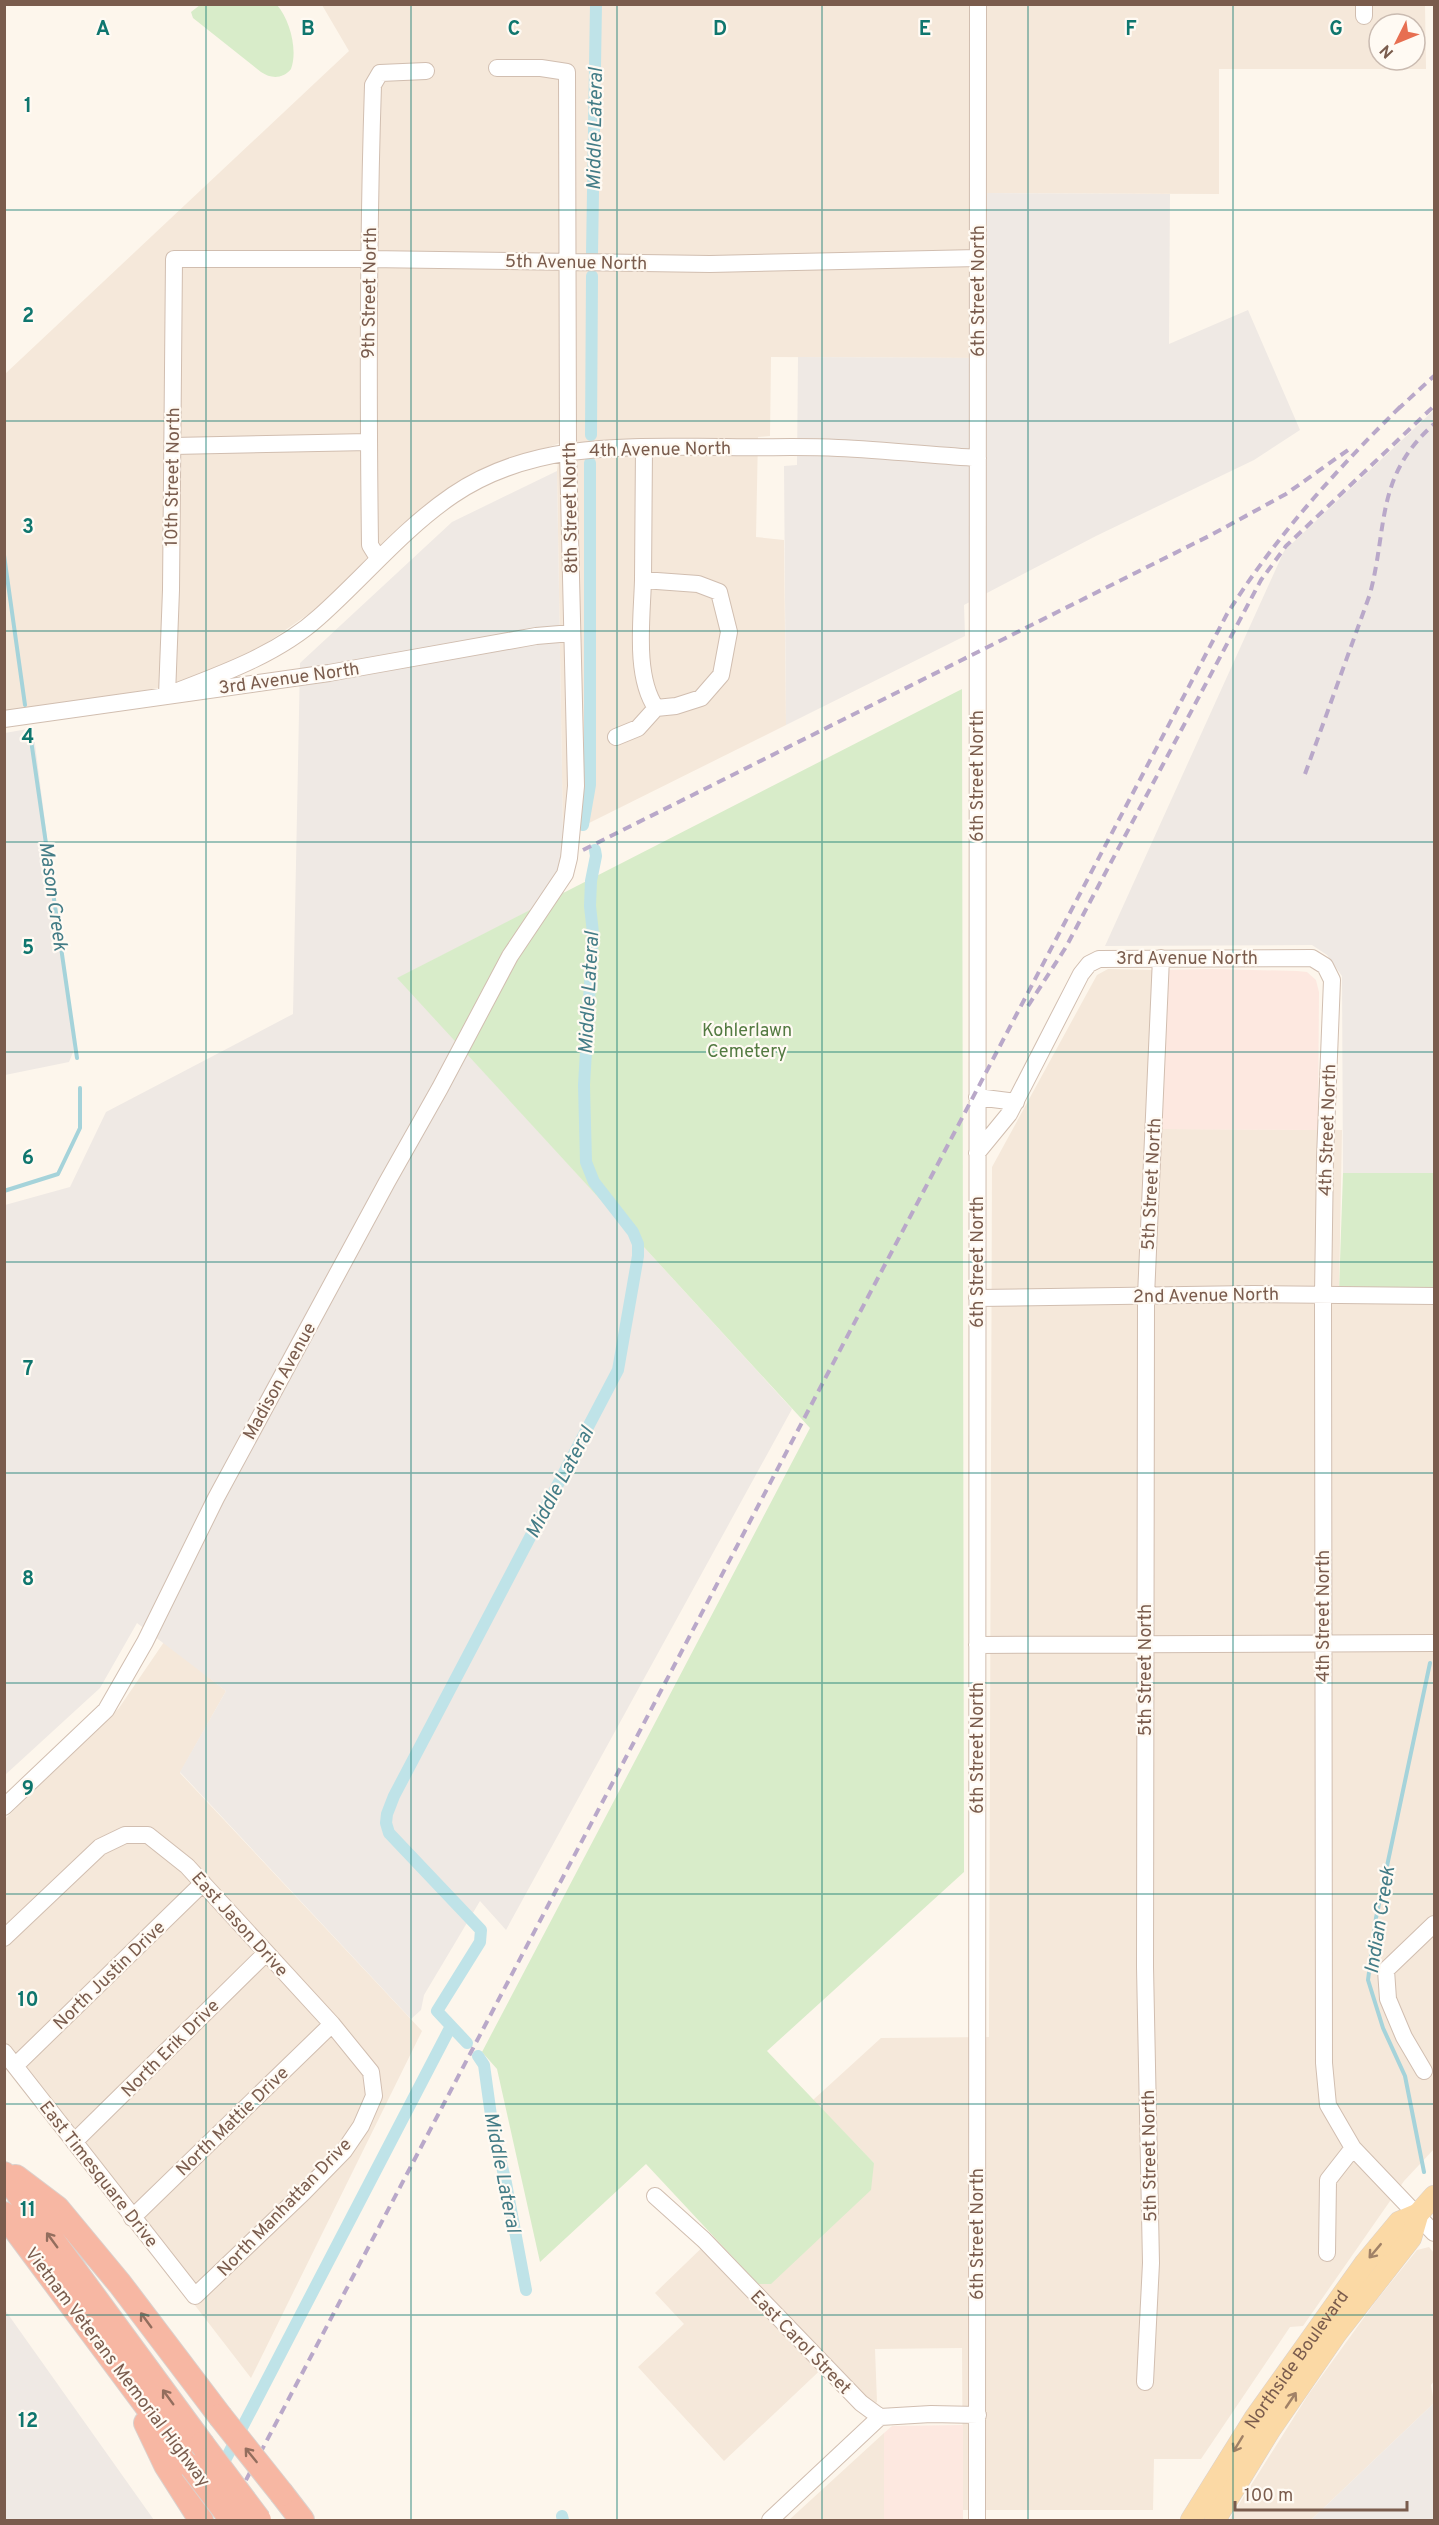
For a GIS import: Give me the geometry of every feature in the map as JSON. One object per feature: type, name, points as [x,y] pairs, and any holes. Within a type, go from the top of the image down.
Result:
[{"type":"highway","points":[[4,2169],[57,2208],[120,2284],[302,2520]]},
{"type":"highway","name":"Vietnam Veterans Memorial Highway","points":[[4,2174],[259,2520]]},
{"type":"highway","name":"Vietnam Veterans Memorial Highway","points":[[4,2214],[232,2520]]},
{"type":"highway","points":[[121,2372],[166,2465],[201,2520]]},
{"type":"main road","name":"Northside Boulevard","points":[[1215,2520],[1270,2430],[1336,2334],[1411,2238],[1418,2214],[1434,2196]]},
{"type":"main road","name":"Northside Boulevard","points":[[1191,2520],[1254,2419],[1320,2323],[1399,2222],[1418,2214]]},
{"type":"street","name":"6th Street North","points":[[977,2520],[978,4]]},
{"type":"street","name":"8th Street North","points":[[497,68],[549,68],[567,72],[568,452],[576,786],[568,858],[560,882],[526,930]]},
{"type":"street","name":"9th Street North","points":[[378,558],[370,545],[369,442],[369,259],[374,86],[380,73],[426,71]]},
{"type":"street","name":"5th Avenue North","points":[[174,259],[369,259],[710,264],[978,258]]},
{"type":"street","name":"10th Street North","points":[[167,695],[173,446],[174,259]]},
{"type":"street","points":[[173,446],[369,442]]},
{"type":"street","name":"4th Avenue North","points":[[167,695],[230,671],[292,637],[319,618],[378,558],[452,496],[469,486],[537,458],[607,447],[644,447],[836,448],[978,458]]},
{"type":"street","points":[[644,447],[642,661],[647,696],[656,708]]},
{"type":"street","points":[[616,737],[638,728],[656,708],[676,706],[701,698],[721,675],[729,632],[719,592],[698,584],[643,580]]},
{"type":"street","name":"3rd Avenue North","points":[[4,719],[328,674],[536,636],[572,633]]},
{"type":"street","name":"Madison Avenue","points":[[4,1808],[106,1710],[145,1642],[216,1498],[526,930]]},
{"type":"street","name":"5th Street North","points":[[1145,2382],[1151,2263],[1145,1967],[1146,1296],[1161,958]]},
{"type":"street","name":"3rd Avenue North","points":[[977,1153],[1010,1114],[1081,974],[1089,964],[1099,959],[1311,958],[1325,966]]},
{"type":"street","name":"4th Street North","points":[[1325,966],[1332,980],[1325,1158],[1323,1295],[1324,2063],[1328,2105],[1353,2148],[1434,2233]]},
{"type":"street","points":[[977,1097],[1016,1102]]},
{"type":"street","name":"2nd Avenue North","points":[[977,1298],[1434,1296]]},
{"type":"street","points":[[977,1645],[1434,1643]]},
{"type":"street","name":"East Jason Drive","points":[[4,1938],[100,1847],[125,1835],[148,1835],[187,1866],[203,1883],[332,2024],[371,2072],[374,2096],[367,2113]]},
{"type":"street","name":"North Justin Drive","points":[[15,2066],[203,1883]]},
{"type":"street","points":[[1424,2071],[1404,2037],[1388,1999],[1386,1970],[1434,1924]]},
{"type":"street","name":"North Erik Drive","points":[[74,2142],[266,1953]]},
{"type":"street","name":"North Mattie Drive","points":[[132,2218],[332,2024]]},
{"type":"street","name":"East Timesquare Drive","points":[[4,2052],[195,2296]]},
{"type":"street","name":"North Manhattan Drive","points":[[195,2296],[287,2209],[344,2151],[367,2113]]},
{"type":"street","points":[[1328,2253],[1328,2180],[1353,2148]]},
{"type":"street","name":"East Carol Street","points":[[655,2196],[704,2240],[861,2403],[880,2417]]},
{"type":"street","points":[[770,2520],[880,2417],[931,2414],[978,2415]]},
{"type":"shaded area","points":[[322,5],[1425,5],[1425,12],[1367,12],[1367,69],[1219,69],[1219,194],[987,193],[988,358],[771,357],[770,436],[758,437],[756,537],[784,540],[786,725],[563,836],[557,471],[560,443],[488,472],[323,604],[226,671],[166,687],[5,712],[5,374],[349,51]]},
{"type":"shaded area","points":[[987,193],[1170,194],[1169,344],[1248,310],[1300,430],[1254,460],[1096,536],[964,605],[965,636],[786,725],[784,466],[797,465],[798,357],[987,358]]},
{"type":"shaded area","points":[[1434,410],[1434,1173],[1343,1173],[1342,976],[1327,955],[1312,945],[1105,946],[1284,551]]},
{"type":"shaded area","points":[[557,471],[564,893],[398,978],[792,1409],[506,1930],[480,1901],[424,1995],[421,2010],[411,2019],[180,1772],[226,1691],[137,1623],[100,1688],[5,1775],[5,1205],[70,1187],[106,1112],[293,1014],[300,663],[452,522]]},
{"type":"shaded area","points":[[33,728],[74,1050],[69,1062],[5,1075],[5,733]]},
{"type":"shaded area","points":[[1108,969],[1156,970],[1156,1129],[1342,1130],[1339,1291],[1434,1291],[1434,2149],[1404,2181],[1303,2326],[1290,2327],[1201,2459],[1154,2459],[1153,2510],[963,2510],[962,2348],[875,2349],[877,2402],[875,2404],[871,2404],[830,2361],[724,2461],[638,2367],[684,2324],[655,2293],[714,2236],[758,2284],[874,2163],[813,2100],[881,2038],[989,2037],[992,1167],[1097,975]]},
{"type":"shaded area","points":[[1156,970],[1307,972],[1316,980],[1319,992],[1318,1130],[1156,1129]]},
{"type":"shaded area","points":[[164,1642],[226,1691],[180,1773],[422,2031],[251,2378],[5,2059],[5,1819],[119,1708]]},
{"type":"shaded area","points":[[1429,2247],[1434,2253],[1434,2381],[1431,2385],[1434,2403],[1311,2520],[1229,2520],[1308,2395],[1376,2301],[1417,2250]]},
{"type":"shaded area","points":[[5,2310],[154,2520],[5,2520]]},
{"type":"shaded area","points":[[1434,2403],[1434,2520],[1311,2520]]},
{"type":"shaded area","points":[[963,2425],[963,2520],[884,2520],[884,2433],[892,2426]]},
{"type":"shaded area","points":[[884,2433],[884,2520],[789,2520]]},
{"type":"green space","points":[[200,5],[277,5],[286,19],[292,36],[294,53],[291,69],[277,77],[261,72],[193,18],[191,12]]},
{"type":"green space","name":"Kohlerlawn Cemetery","points":[[962,689],[964,1872],[767,2051],[874,2163],[871,2190],[771,2284],[758,2284],[646,2164],[540,2262],[497,2069],[482,2052],[810,1428],[397,978]]},
{"type":"green space","points":[[1343,1173],[1434,1173],[1434,1291],[1339,1291]]},
{"type":"waterway","name":"Middle Lateral","points":[[592,254],[596,4]]},
{"type":"waterway","name":"Middle Lateral","points":[[591,435],[592,276]]},
{"type":"waterway","name":"Middle Lateral","points":[[583,825],[590,785],[590,463]]},
{"type":"waterway","name":"Mason Creek","points":[[4,555],[25,705]]},
{"type":"waterway","name":"Mason Creek","points":[[30,733],[77,1058]]},
{"type":"waterway","name":"Middle Lateral","points":[[467,2043],[437,2011],[480,1942],[481,1930],[389,1833],[386,1823],[394,1796],[618,1370],[638,1256],[638,1244],[633,1232],[594,1182],[586,1162],[584,1085],[593,933],[590,906],[591,881],[595,850]]},
{"type":"waterway","name":"Mason Creek","points":[[4,1191],[58,1174],[80,1128],[80,1088]]},
{"type":"waterway","name":"Indian Creek","points":[[1424,2172],[1405,2076],[1383,2028],[1368,1980],[1376,1918],[1430,1663]]},
{"type":"waterway","points":[[220,2470],[451,2026]]},
{"type":"waterway","name":"Middle Lateral","points":[[478,2056],[484,2065],[493,2130],[506,2183],[526,2290]]},
{"type":"waterway","name":"Middle Lateral","points":[[562,2516],[563,2520]]},
{"type":"railway","points":[[1397,410],[1434,376]]},
{"type":"railway","points":[[225,2520],[1227,614],[1266,557],[1308,504],[1402,405]]},
{"type":"railway","points":[[1028,1006],[1066,947],[1261,580],[1286,546],[1434,406]]},
{"type":"railway","points":[[1305,774],[1370,594],[1387,503],[1393,483],[1402,463],[1415,444],[1434,424]]},
{"type":"railway","points":[[583,850],[1211,535],[1286,494],[1348,450]]}]
